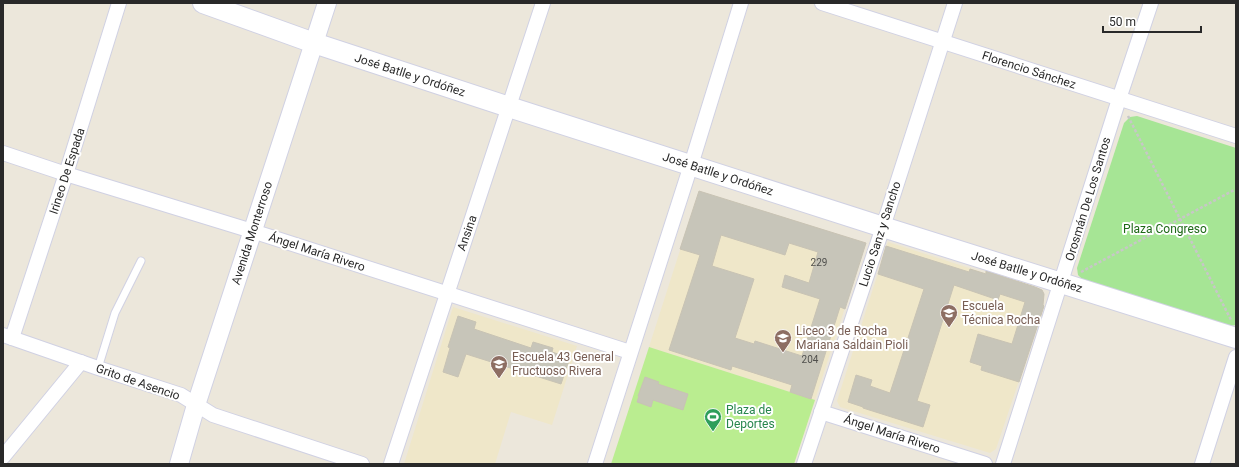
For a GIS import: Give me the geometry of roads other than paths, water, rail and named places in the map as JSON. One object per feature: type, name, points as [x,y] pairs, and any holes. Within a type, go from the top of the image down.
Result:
[{"type":"main road","name":"José Batlle y Ordóñez","points":[[203,3],[314,43],[883,227],[1062,283],[1234,330]]},
{"type":"street","name":"Irineo De Espada","points":[[8,336],[66,174],[118,3]]},
{"type":"street","name":"Avenida Monterroso","points":[[179,464],[196,405],[327,3]]},
{"type":"street","name":"Ansina","points":[[391,464],[542,3]]},
{"type":"street","points":[[595,464],[691,165],[741,3]]},
{"type":"street","name":"Florencio Sánchez","points":[[822,3],[1236,136]]},
{"type":"street","name":"Lucio Sanz y Sancho","points":[[804,464],[883,227],[955,3]]},
{"type":"street","name":"Orosmán De Los Santos","points":[[1003,464],[1151,3]]},
{"type":"street","name":"Ángel María Rivero","points":[[3,153],[630,352]]},
{"type":"street","name":"Grito de Asencio","points":[[8,336],[98,368],[181,395],[213,415],[362,464]]},
{"type":"street","points":[[1202,464],[1236,357]]},
{"type":"street","points":[[3,457],[81,362]]},
{"type":"street","name":"Ángel María Rivero","points":[[821,412],[985,464]]},
{"type":"lane","points":[[98,368],[115,313],[141,261]]},
{"type":"place","name":"Escuela Técnica Rocha","points":[[949,328]]},
{"type":"place","name":"Liceo 3 de Rocha Mariana Saldain Pioli","points":[[783,353]]},
{"type":"place","name":"Escuela 43 General Fructuoso Rivera","points":[[499,379]]},
{"type":"place","name":"Plaza de Deportes","points":[[713,432]]},
{"type":"park label","name":"Plaza Congreso","points":[[1165,229]]}]
